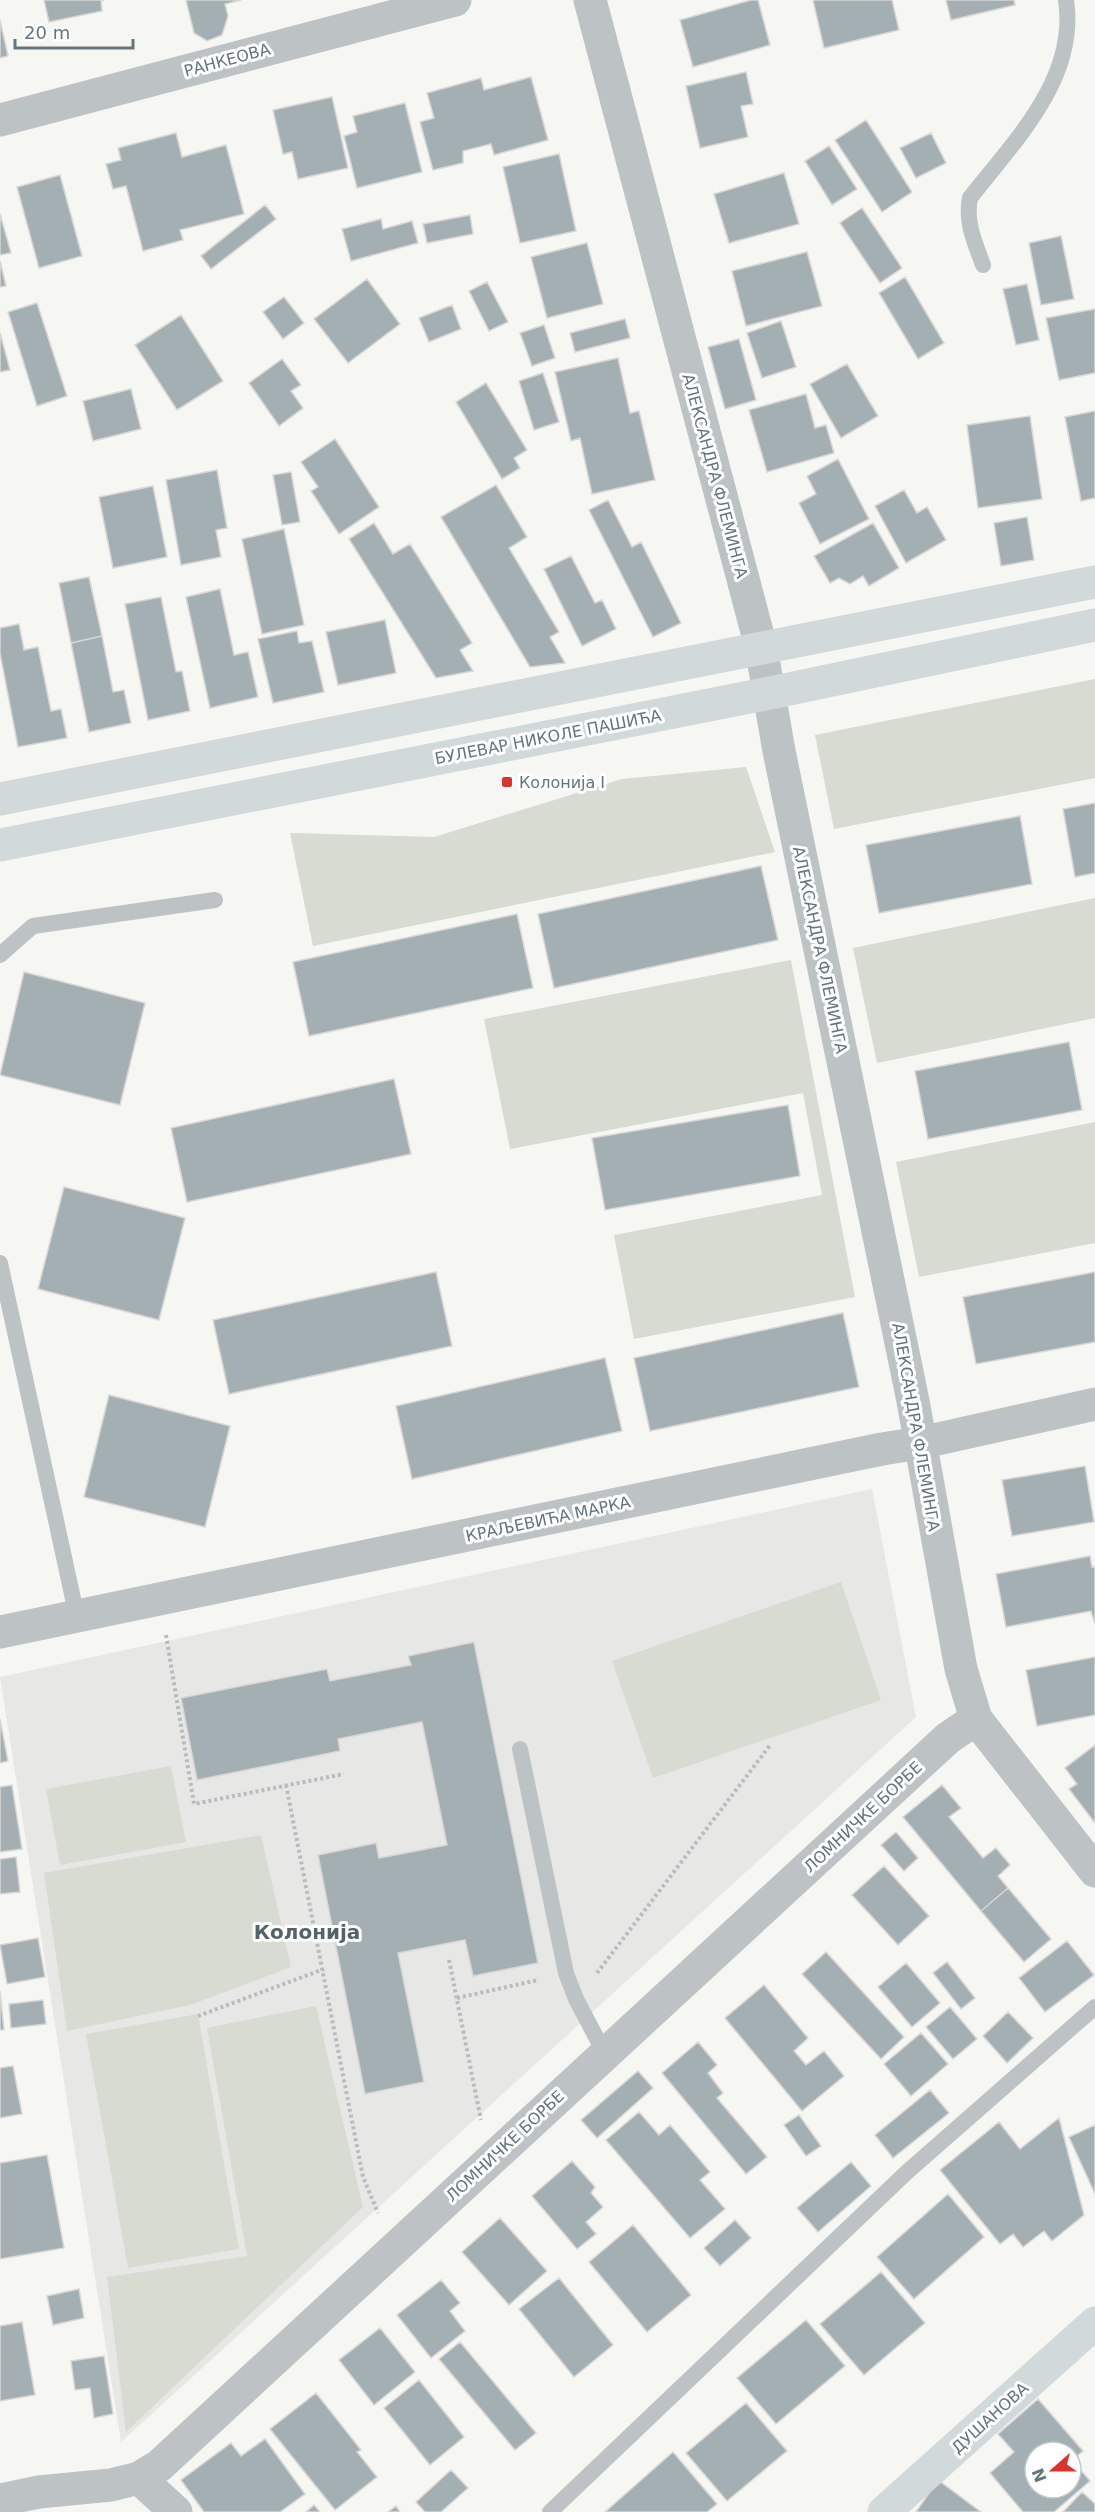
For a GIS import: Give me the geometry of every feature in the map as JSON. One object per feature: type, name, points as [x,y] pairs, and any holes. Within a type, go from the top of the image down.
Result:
[{"type":"main road","points":[[0,799],[1095,582]]},
{"type":"main road","name":"БУЛЕВАР НИКОЛЕ ПАШИЋА","points":[[0,845],[770,693],[1095,625]]},
{"type":"main road","name":"ДУШАНОВА","points":[[884,2512],[1095,2323]]},
{"type":"street","name":"РАНКЕОВА","points":[[0,120],[455,0]]},
{"type":"street","name":"АЛЕКСАНДРА ФЛЕМИНГА","points":[[590,0],[760,647],[770,693],[778,751],[920,1443],[962,1670],[976,1719],[1095,1871]]},
{"type":"street","name":"КРАЉЕВИЋА МАРКА","points":[[0,1632],[920,1443],[1095,1404]]},
{"type":"street","name":"ЛОМНИЧКЕ БОРБЕ","points":[[0,2500],[40,2502],[139,2478],[159,2466],[948,1738],[976,1719]]},
{"type":"street","points":[[139,2478],[176,2512]]},
{"type":"lane","points":[[983,265],[969,222],[970,198],[1025,130],[1055,76],[1065,46],[1068,11],[1066,0]]},
{"type":"lane","points":[[0,955],[33,926],[215,900]]},
{"type":"lane","points":[[0,1263],[77,1617]]},
{"type":"lane","points":[[520,1749],[566,1973],[576,2000],[605,2054]]},
{"type":"lane","points":[[550,2512],[907,2172],[1095,2007]]},
{"type":"path","points":[[161,1599],[194,1804],[344,1774]]},
{"type":"path","points":[[576,2000],[771,1744]]},
{"type":"path","points":[[286,1785],[324,1969],[363,2177],[376,2210],[402,2242]]},
{"type":"path","points":[[449,1960],[480,2118],[490,2135],[503,2148]]},
{"type":"path","points":[[198,2016],[324,1969]]},
{"type":"path","points":[[457,1998],[566,1973]]},
{"type":"shaded area","points":[[1095,679],[1095,778],[834,829],[815,735]]},
{"type":"shaded area","points":[[746,767],[775,852],[313,946],[290,833],[434,837],[622,779]]},
{"type":"shaded area","points":[[1095,898],[1095,1018],[877,1063],[853,948]]},
{"type":"shaded area","points":[[791,960],[855,1297],[634,1339],[614,1235],[822,1195],[803,1093],[510,1149],[484,1019]]},
{"type":"shaded area","points":[[1095,1122],[1095,1243],[919,1277],[896,1162]]},
{"type":"shaded area","points":[[872,1489],[916,1717],[121,2442],[0,1677]]},
{"type":"shaded area","points":[[841,1582],[881,1700],[653,1778],[612,1661]]},
{"type":"shaded area","points":[[171,1766],[186,1842],[60,1865],[46,1789]]},
{"type":"shaded area","points":[[261,1835],[291,1967],[190,2005],[67,2031],[44,1873]]},
{"type":"shaded area","points":[[316,2006],[363,2207],[126,2432],[107,2277],[247,2256],[207,2028]]},
{"type":"shaded area","points":[[198,2014],[239,2249],[128,2268],[86,2034]]},
{"type":"building","points":[[44,0],[104,0],[101,1],[102,11],[49,22]]},
{"type":"building","points":[[186,0],[241,0],[225,4],[228,16],[222,35],[207,41],[194,33]]},
{"type":"building","points":[[758,0],[770,45],[693,67],[680,20]]},
{"type":"building","points":[[813,0],[892,0],[899,30],[824,48]]},
{"type":"building","points":[[946,0],[1014,0],[1015,5],[951,20]]},
{"type":"building","points":[[0,20],[8,56],[0,58]]},
{"type":"building","points":[[746,72],[753,104],[741,106],[748,137],[700,148],[686,86]]},
{"type":"building","points":[[531,77],[548,140],[494,155],[491,144],[463,151],[463,163],[433,170],[420,122],[434,118],[427,93],[481,78],[484,90]]},
{"type":"building","points":[[332,97],[348,168],[298,179],[292,152],[283,154],[273,110]]},
{"type":"building","points":[[405,103],[422,172],[357,188],[344,136],[357,132],[353,116]]},
{"type":"building","points":[[866,120],[912,192],[882,212],[835,140]]},
{"type":"building","points":[[176,133],[182,157],[226,145],[244,214],[180,230],[183,240],[143,251],[126,186],[113,189],[106,164],[121,160],[118,148]]},
{"type":"building","points":[[931,133],[946,163],[916,178],[900,148]]},
{"type":"building","points":[[829,146],[857,189],[832,205],[805,161]]},
{"type":"building","points":[[559,154],[576,231],[520,243],[503,167]]},
{"type":"building","points":[[784,173],[799,224],[729,243],[714,194]]},
{"type":"building","points":[[60,175],[82,256],[39,268],[17,187]]},
{"type":"building","points":[[265,205],[276,219],[211,269],[201,256]]},
{"type":"building","points":[[862,208],[902,268],[880,283],[840,223]]},
{"type":"building","points":[[0,214],[11,253],[0,255]]},
{"type":"building","points":[[470,215],[473,234],[427,243],[423,224]]},
{"type":"building","points":[[381,219],[383,229],[412,221],[418,243],[351,261],[342,229]]},
{"type":"building","points":[[1061,236],[1074,299],[1041,305],[1029,243]]},
{"type":"building","points":[[587,243],[603,304],[547,318],[531,257]]},
{"type":"building","points":[[807,252],[822,306],[746,326],[732,271]]},
{"type":"building","points":[[0,261],[6,286],[0,287]]},
{"type":"building","points":[[905,277],[944,343],[918,359],[879,293]]},
{"type":"building","points":[[367,279],[400,324],[348,363],[314,319]]},
{"type":"building","points":[[487,282],[508,322],[489,331],[469,291]]},
{"type":"building","points":[[1027,284],[1039,340],[1016,345],[1003,289]]},
{"type":"building","points":[[284,297],[304,323],[283,339],[263,312]]},
{"type":"building","points":[[37,303],[67,396],[37,406],[8,312]]},
{"type":"building","points":[[452,305],[461,329],[429,342],[419,318]]},
{"type":"building","points":[[1095,309],[1095,373],[1059,380],[1046,318]]},
{"type":"building","points":[[181,315],[223,381],[177,410],[135,345]]},
{"type":"building","points":[[625,319],[630,338],[575,352],[570,333]]},
{"type":"building","points":[[781,321],[796,367],[762,378],[747,333]]},
{"type":"building","points":[[544,325],[555,358],[532,366],[520,333]]},
{"type":"building","points":[[0,333],[10,370],[0,372]]},
{"type":"building","points":[[739,339],[756,400],[725,409],[708,347]]},
{"type":"building","points":[[618,358],[630,413],[639,411],[655,480],[592,494],[580,438],[571,441],[555,372]]},
{"type":"building","points":[[282,359],[301,385],[291,391],[303,408],[279,426],[249,383]]},
{"type":"building","points":[[847,364],[878,416],[841,438],[810,384]]},
{"type":"building","points":[[543,373],[559,422],[534,430],[519,381]]},
{"type":"building","points":[[486,383],[527,450],[514,458],[520,468],[502,479],[456,402]]},
{"type":"building","points":[[131,389],[141,429],[93,441],[83,401]]},
{"type":"building","points":[[806,394],[815,428],[826,425],[834,453],[767,472],[749,410]]},
{"type":"building","points":[[1095,411],[1095,498],[1081,501],[1065,417]]},
{"type":"building","points":[[1030,416],[1042,499],[978,508],[967,425]]},
{"type":"building","points":[[335,439],[379,507],[339,534],[311,491],[318,487],[301,462]]},
{"type":"building","points":[[838,459],[869,519],[820,544],[799,503],[816,494],[807,476]]},
{"type":"building","points":[[217,470],[227,528],[216,530],[221,557],[181,565],[166,480]]},
{"type":"building","points":[[291,472],[300,522],[282,525],[273,475]]},
{"type":"building","points":[[496,485],[527,537],[509,548],[559,632],[550,637],[565,663],[530,667],[441,517]]},
{"type":"building","points":[[153,486],[167,557],[113,568],[99,497]]},
{"type":"building","points":[[904,490],[917,513],[927,507],[946,540],[906,563],[875,506]]},
{"type":"building","points":[[608,500],[632,547],[641,542],[681,623],[653,637],[589,510]]},
{"type":"building","points":[[1027,517],[1034,560],[1001,566],[994,523]]},
{"type":"building","points":[[374,523],[393,554],[410,544],[472,643],[460,650],[473,671],[436,678],[349,539]]},
{"type":"building","points":[[873,523],[899,568],[869,586],[863,576],[850,584],[839,578],[830,583],[814,556]]},
{"type":"building","points":[[284,529],[304,625],[262,634],[242,539]]},
{"type":"building","points":[[571,556],[595,603],[602,600],[616,629],[582,646],[544,569]]},
{"type":"building","points":[[89,577],[102,636],[71,643],[59,583]]},
{"type":"building","points":[[220,589],[234,655],[248,652],[258,697],[210,708],[186,597]]},
{"type":"building","points":[[161,597],[176,672],[182,671],[190,711],[148,720],[125,604]]},
{"type":"building","points":[[385,620],[396,673],[338,685],[326,632]]},
{"type":"building","points":[[19,624],[24,650],[38,647],[51,711],[61,709],[67,738],[18,747],[0,653],[0,628]]},
{"type":"building","points":[[297,631],[299,643],[312,641],[324,692],[273,703],[258,639]]},
{"type":"building","points":[[102,636],[113,692],[124,690],[131,723],[89,732],[71,643]]},
{"type":"building","points":[[1095,803],[1095,873],[1075,877],[1063,809]]},
{"type":"building","points":[[1020,816],[1032,884],[879,913],[866,845]]},
{"type":"building","points":[[761,866],[778,940],[554,988],[538,914]]},
{"type":"building","points":[[517,914],[533,988],[309,1036],[293,962]]},
{"type":"building","points":[[24,972],[145,1003],[120,1105],[0,1075]]},
{"type":"building","points":[[1069,1042],[1082,1110],[928,1139],[915,1071]]},
{"type":"building","points":[[394,1079],[411,1154],[187,1202],[171,1128]]},
{"type":"building","points":[[788,1105],[800,1176],[605,1210],[592,1138]]},
{"type":"building","points":[[64,1187],[185,1218],[159,1320],[38,1289]]},
{"type":"building","points":[[436,1272],[452,1346],[229,1394],[213,1320]]},
{"type":"building","points":[[1095,1272],[1095,1342],[976,1364],[963,1297]]},
{"type":"building","points":[[843,1313],[859,1387],[650,1431],[634,1358]]},
{"type":"building","points":[[605,1358],[622,1431],[412,1479],[396,1406]]},
{"type":"building","points":[[109,1395],[230,1426],[205,1527],[84,1497]]},
{"type":"building","points":[[1085,1466],[1094,1522],[1012,1536],[1002,1480]]},
{"type":"building","points":[[1090,1556],[1092,1567],[1095,1566],[1095,1624],[1091,1611],[1006,1627],[996,1574]]},
{"type":"building","points":[[474,1642],[538,1963],[473,1976],[465,1940],[398,1953],[424,2082],[365,2094],[318,1855],[376,1843],[379,1858],[447,1845],[422,1722],[338,1739],[340,1751],[197,1780],[181,1698],[327,1669],[330,1681],[411,1665],[408,1656]]},
{"type":"building","points":[[1095,1657],[1095,1715],[1037,1726],[1026,1670]]},
{"type":"building","points":[[0,1719],[8,1761],[0,1763]]},
{"type":"building","points":[[1095,1745],[1095,1823],[1069,1789],[1077,1784],[1065,1768]]},
{"type":"building","points":[[12,1785],[22,1849],[0,1852],[0,1787]]},
{"type":"building","points":[[942,1785],[961,1808],[949,1817],[983,1858],[996,1848],[1010,1865],[998,1876],[1008,1888],[981,1911],[903,1817]]},
{"type":"building","points":[[896,1832],[918,1858],[904,1871],[881,1845]]},
{"type":"building","points":[[16,1857],[20,1892],[0,1894],[0,1859]]},
{"type":"building","points":[[884,1866],[929,1916],[898,1945],[852,1895]]},
{"type":"building","points":[[1008,1888],[1051,1939],[1024,1962],[981,1911]]},
{"type":"building","points":[[38,1938],[45,1977],[7,1984],[0,1945]]},
{"type":"building","points":[[1067,1941],[1094,1975],[1045,2012],[1019,1978]]},
{"type":"building","points":[[826,1952],[904,2037],[881,2059],[802,1974]]},
{"type":"building","points":[[947,1962],[975,1998],[961,2009],[933,1973]]},
{"type":"building","points":[[906,1963],[940,2003],[912,2027],[878,1987]]},
{"type":"building","points":[[764,1985],[808,2038],[794,2051],[806,2065],[824,2051],[844,2076],[802,2111],[725,2018]]},
{"type":"building","points":[[0,1991],[4,2030],[0,2030]]},
{"type":"building","points":[[43,2000],[46,2024],[11,2028],[9,2004]]},
{"type":"building","points":[[950,2007],[977,2039],[953,2059],[926,2027]]},
{"type":"building","points":[[1008,2012],[1033,2038],[1007,2063],[983,2036]]},
{"type":"building","points":[[921,2033],[948,2064],[911,2096],[884,2064]]},
{"type":"building","points":[[698,2042],[717,2065],[708,2073],[723,2093],[717,2098],[767,2157],[746,2174],[662,2073]]},
{"type":"building","points":[[13,2066],[22,2114],[0,2118],[0,2068]]},
{"type":"building","points":[[638,2071],[653,2088],[597,2138],[581,2120]]},
{"type":"building","points":[[930,2090],[949,2113],[893,2158],[875,2135]]},
{"type":"building","points":[[639,2112],[659,2135],[670,2125],[710,2172],[700,2180],[725,2209],[690,2238],[606,2140]]},
{"type":"building","points":[[799,2115],[821,2146],[806,2156],[784,2125]]},
{"type":"building","points":[[1059,2118],[1084,2215],[1052,2241],[1044,2231],[1023,2247],[1013,2234],[1000,2244],[940,2170],[999,2122],[1020,2149]]},
{"type":"building","points":[[1095,2125],[1095,2194],[1069,2137]]},
{"type":"building","points":[[47,2155],[64,2248],[0,2259],[0,2163]]},
{"type":"building","points":[[572,2161],[595,2187],[591,2193],[603,2207],[586,2222],[596,2234],[577,2249],[532,2196]]},
{"type":"building","points":[[851,2162],[871,2186],[818,2232],[797,2208]]},
{"type":"building","points":[[948,2194],[984,2237],[914,2299],[877,2257]]},
{"type":"building","points":[[500,2218],[547,2271],[509,2305],[462,2252]]},
{"type":"building","points":[[735,2220],[751,2238],[720,2266],[704,2248]]},
{"type":"building","points":[[633,2225],[691,2295],[647,2332],[589,2262]]},
{"type":"building","points":[[881,2272],[925,2323],[864,2375],[820,2324]]},
{"type":"building","points":[[559,2278],[613,2345],[574,2377],[519,2309]]},
{"type":"building","points":[[441,2280],[460,2303],[450,2311],[465,2331],[431,2358],[397,2315]]},
{"type":"building","points":[[79,2289],[84,2318],[53,2325],[47,2296]]},
{"type":"building","points":[[806,2320],[845,2366],[776,2424],[737,2378]]},
{"type":"building","points":[[22,2322],[35,2395],[0,2401],[0,2326]]},
{"type":"building","points":[[380,2328],[415,2372],[374,2405],[339,2360]]},
{"type":"building","points":[[460,2342],[536,2433],[515,2450],[439,2359]]},
{"type":"building","points":[[104,2356],[113,2414],[94,2418],[90,2388],[75,2390],[71,2361]]},
{"type":"building","points":[[419,2380],[464,2437],[430,2465],[384,2408]]},
{"type":"building","points":[[316,2393],[361,2450],[357,2452],[377,2477],[335,2510],[270,2429]]},
{"type":"building","points":[[1038,2399],[1073,2440],[1023,2440],[1023,2500],[1068,2500],[1054,2512],[1023,2512],[990,2473],[1014,2452],[998,2434]]},
{"type":"building","points":[[746,2403],[787,2451],[727,2501],[686,2453]]},
{"type":"building","points":[[265,2439],[305,2494],[280,2512],[204,2512],[181,2480],[231,2443],[241,2456]]},
{"type":"building","points":[[673,2452],[717,2504],[707,2512],[605,2512]]},
{"type":"building","points":[[451,2470],[468,2488],[441,2512],[425,2512],[416,2502]]},
{"type":"building","points":[[1083,2473],[1090,2481],[1083,2487]]},
{"type":"building","points":[[938,2480],[981,2512],[916,2512]]},
{"type":"building","points":[[1083,2493],[1095,2504],[1095,2512],[1063,2512],[1074,2500],[1083,2500]]},
{"type":"building","points":[[314,2505],[320,2512],[306,2512]]},
{"type":"building","points":[[396,2506],[400,2512],[388,2512]]},
{"type":"place","name":"Колонија I","points":[[507,782]]},
{"type":"district","name":"Колонија","points":[[307,1932]]}]
